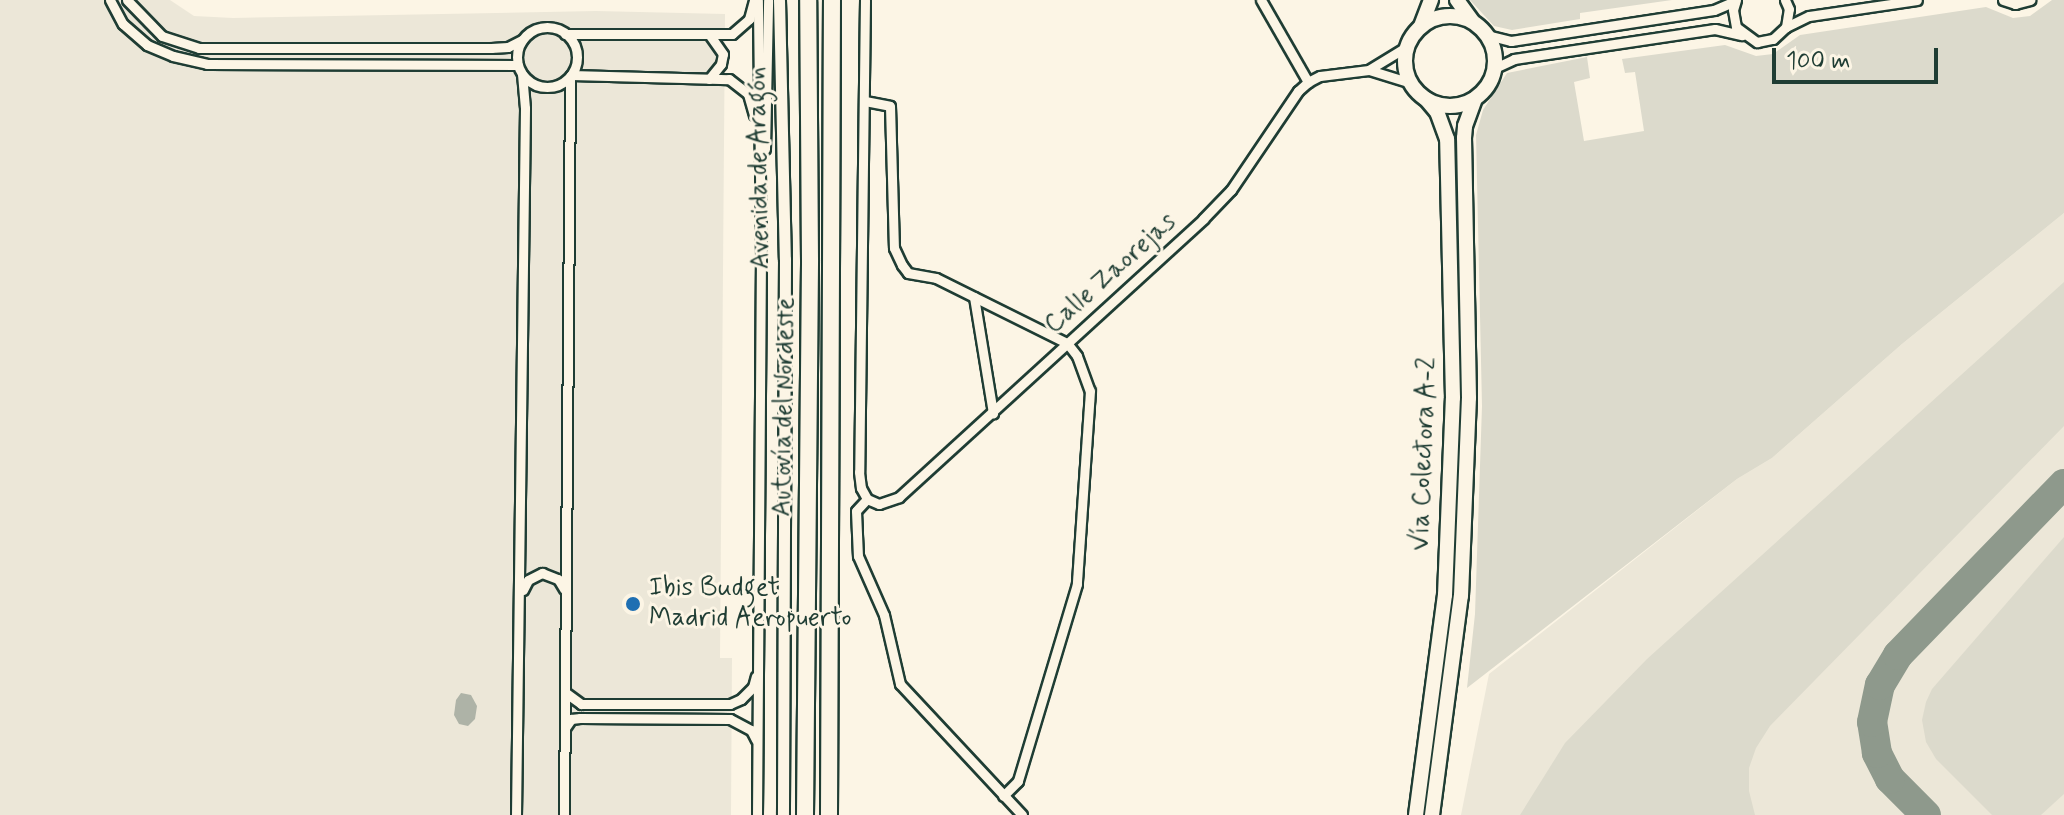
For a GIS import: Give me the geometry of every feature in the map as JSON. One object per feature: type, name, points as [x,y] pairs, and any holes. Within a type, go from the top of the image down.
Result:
[{"type":"highway","name":"Autovía del Nordeste","points":[[805,815],[810,229],[808,0]]},
{"type":"highway","name":"Autovía del Nordeste","points":[[829,815],[832,0]]},
{"type":"main road","points":[[1431,0],[1421,27],[1408,46],[1406,71],[1411,83],[1426,99],[1451,107],[1475,99],[1491,80],[1495,68],[1493,46],[1487,35],[1472,22],[1457,0]]},
{"type":"main road","points":[[1421,27],[1440,17],[1472,22]]},
{"type":"main road","name":"Vía Colectora A-2","points":[[1416,815],[1445,595],[1453,398],[1447,139],[1437,112],[1426,99]]},
{"type":"main road","name":"Vía Colectora A-2","points":[[1432,815],[1461,596],[1469,398],[1464,138],[1475,99]]},
{"type":"street","points":[[110,0],[123,24],[147,45],[173,56],[207,64],[520,69]]},
{"type":"street","points":[[127,0],[162,36],[199,48],[508,47],[542,27],[565,34],[732,34],[749,19],[756,0]]},
{"type":"street","points":[[756,0],[761,255],[757,815]]},
{"type":"street","points":[[761,255],[768,0]]},
{"type":"street","name":"Avenida de Aragón","points":[[779,0],[785,259],[783,815]]},
{"type":"street","points":[[865,0],[859,472],[861,488],[867,499],[856,511],[858,556],[884,615],[900,684],[1022,815]]},
{"type":"street","points":[[1261,0],[1308,82],[1320,76],[1369,70],[1411,83]]},
{"type":"street","points":[[1785,0],[1789,9],[1786,27]]},
{"type":"street","points":[[1495,68],[1514,59],[1709,30],[1765,41],[1809,16],[1917,0]]},
{"type":"street","points":[[2003,0],[2015,4],[2030,0]]},
{"type":"street","points":[[1736,1],[1733,19],[1742,35]]},
{"type":"street","points":[[1487,35],[1511,41],[1714,10],[1736,1]]},
{"type":"street","points":[[564,815],[570,76],[577,58],[565,34]]},
{"type":"street","points":[[709,34],[723,54],[721,64],[709,79]]},
{"type":"street","points":[[516,815],[525,108],[520,69],[522,40]]},
{"type":"street","points":[[1369,70],[1408,46]]},
{"type":"street","points":[[520,69],[528,81],[545,87],[570,76],[729,79],[748,94],[753,107],[760,174]]},
{"type":"street","name":"Calle Zaorejas","points":[[867,499],[879,504],[899,497],[1218,204],[1308,82]]},
{"type":"street","points":[[865,101],[890,106],[894,248],[908,273],[936,278],[1067,343],[1077,356],[1090,391],[1081,563],[1070,618],[1018,781],[1003,796]]},
{"type":"street","points":[[974,297],[993,413]]},
{"type":"street","points":[[521,593],[528,580],[542,573],[558,579],[564,589]]},
{"type":"street","points":[[566,693],[581,704],[730,704],[741,699],[753,687],[758,665]]},
{"type":"street","points":[[565,728],[571,719],[580,718],[730,719],[751,730],[758,743]]},
{"type":"shaded area","points":[[0,0],[170,0],[194,16],[233,18],[596,11],[725,14],[720,658],[732,658],[731,815],[0,815]]},
{"type":"shaded area","points":[[1470,0],[1672,0],[1580,13],[1580,19],[1512,30],[1494,26]]},
{"type":"shaded area","points":[[2052,0],[2064,0],[2064,213],[1902,344],[1772,458],[1737,479],[1467,688],[1475,614],[1482,406],[1476,135],[1483,110],[1507,73],[1587,57],[1590,78],[1574,82],[1584,141],[1644,131],[1635,72],[1625,73],[1622,59],[1725,45],[1756,56],[1773,54],[1800,35],[1986,7],[2013,18],[2030,16]]},
{"type":"shaded area","points":[[2064,213],[2064,815],[1461,815],[1489,674],[1737,479],[1772,458],[1902,344]]},
{"type":"shaded area","points":[[2064,282],[2064,426],[1770,726],[1756,748],[1749,768],[1749,791],[1755,815],[1520,815],[1565,743],[1647,659]]},
{"type":"shaded area","points":[[2064,537],[2064,794],[2041,815],[1992,815],[1936,759],[1926,742],[1922,720],[1926,702],[1932,689]]},
{"type":"shaded area","points":[[461,693],[471,695],[477,706],[475,719],[468,726],[459,724],[454,715],[456,700]]},
{"type":"taxiway","points":[[1926,815],[1890,779],[1877,753],[1872,722],[1880,685],[1898,655],[2064,484]]},
{"type":"place","name":"Ibis Budget Madrid Aeropuerto","points":[[633,604]]}]
